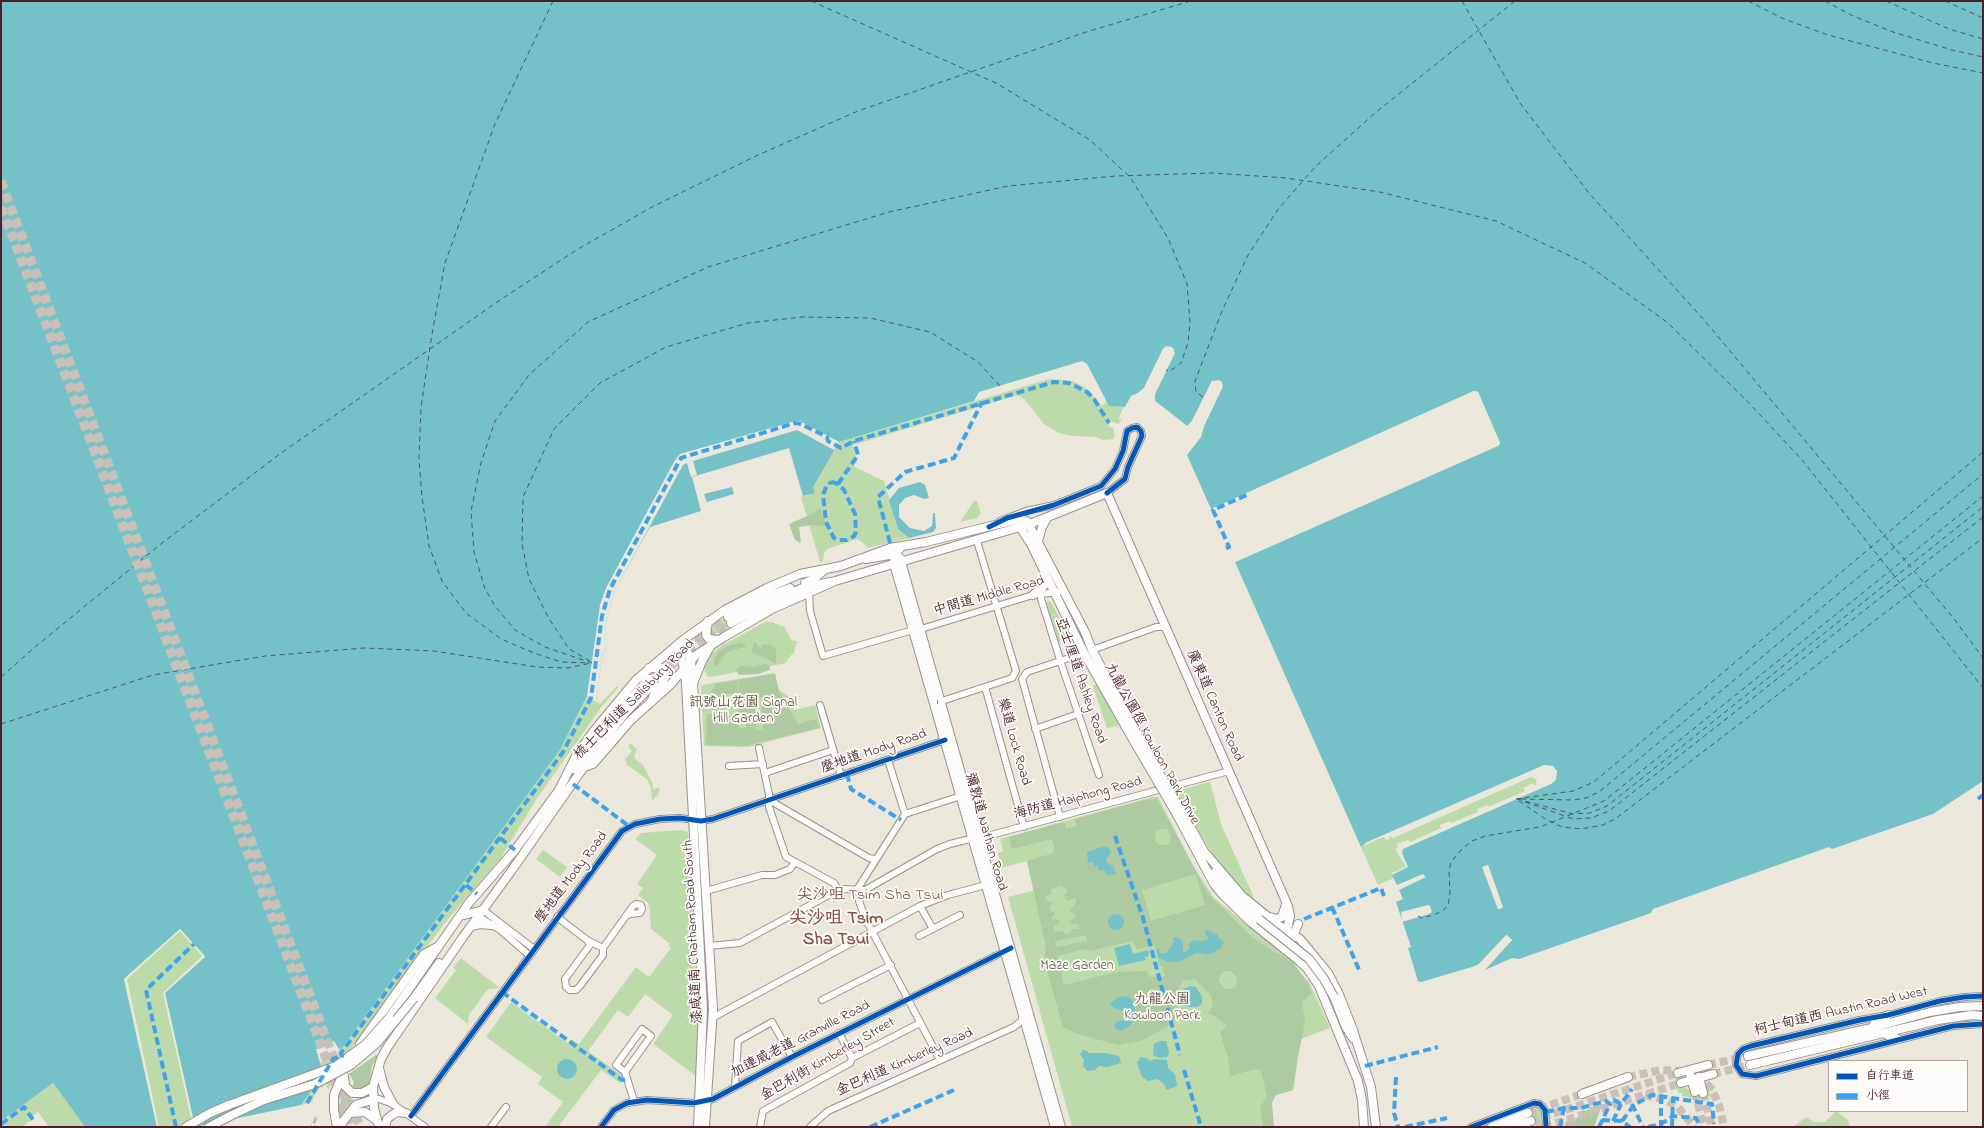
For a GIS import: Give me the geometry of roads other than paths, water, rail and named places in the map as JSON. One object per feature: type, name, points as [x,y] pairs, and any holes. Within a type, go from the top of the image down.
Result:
[{"type":"main road","name":"梳士巴利道 Salisbury Road","points":[[377,1124],[373,1087],[379,1065],[387,1048],[463,937],[584,767],[593,764],[618,734],[652,700],[666,689],[691,661],[715,642],[772,609],[835,581],[1030,524],[1107,493]]},
{"type":"main road","name":"廣東道 Canton Road","points":[[1107,493],[1286,901],[1290,916],[1289,951]]},
{"type":"main road","points":[[1038,541],[1042,527],[1047,518]]},
{"type":"main road","name":"梳士巴利道 Salisbury Road","points":[[410,996],[430,958],[468,904],[515,850],[560,787],[576,756],[617,701],[649,668],[708,621],[734,605],[767,588],[800,574],[862,560],[876,552],[1020,519],[1030,524]]},
{"type":"main road","name":"九龍公園徑 Kowloon Park Drive","points":[[1030,524],[1058,592],[1088,652],[1138,743],[1220,880],[1239,902],[1309,958],[1322,975],[1334,998],[1346,1027],[1356,1043]]},
{"type":"main road","name":"九龍公園徑 Kowloon Park Drive","points":[[1020,527],[1031,544],[1047,580],[1058,592],[1078,622],[1088,652]]},
{"type":"main road","points":[[862,560],[895,554],[902,546]]},
{"type":"main road","points":[[895,554],[898,563]]},
{"type":"main road","name":"彌敦道 Nathan Road","points":[[898,563],[961,796],[977,838],[986,885],[1008,950],[1023,1016],[1055,1127]]},
{"type":"main road","points":[[825,569],[814,579],[768,596],[730,620],[800,589],[815,584],[835,581]]},
{"type":"main road","points":[[1037,595],[1047,580]]},
{"type":"main road","points":[[693,683],[702,661],[715,642],[709,639],[706,635],[708,621]]},
{"type":"main road","name":"彌敦道 Nathan Road","points":[[917,629],[942,701],[977,838],[1008,950],[1061,1127]]},
{"type":"main road","name":"漆咸道南 Chatham Road South","points":[[680,643],[691,661],[693,683],[706,891],[712,1018],[710,1071],[702,1102],[698,1127]]},
{"type":"main road","name":"漆咸道南 Chatham Road South","points":[[680,643],[687,698],[692,820],[703,1008],[702,1102],[705,1127]]},
{"type":"main road","points":[[649,668],[662,668],[666,675],[662,684],[656,690],[652,700]]},
{"type":"main road","points":[[560,787],[612,719],[651,681],[608,733],[584,767]]},
{"type":"main road","points":[[666,689],[678,686],[682,688],[687,698]]},
{"type":"main road","name":"九龍公園徑 Kowloon Park Drive","points":[[1178,811],[1214,884],[1223,895],[1252,923],[1289,951]]},
{"type":"main road","name":"九龍公園徑 Kowloon Park Drive","points":[[1202,849],[1242,896],[1267,916]]},
{"type":"main road","points":[[1267,916],[1276,919],[1282,917],[1285,910],[1286,901]]},
{"type":"main road","points":[[460,916],[481,913]]},
{"type":"main road","points":[[1267,916],[1290,932],[1319,960],[1338,992],[1352,1026],[1356,1043],[1371,1087],[1376,1127]]},
{"type":"main road","points":[[471,926],[483,924],[491,925]]},
{"type":"main road","points":[[1290,932],[1298,924]]},
{"type":"main road","name":"梳士巴利道 Salisbury Road","points":[[410,996],[463,937]]},
{"type":"main road","name":"梳士巴利道 Salisbury Road","points":[[360,1044],[424,954],[439,946]]},
{"type":"main road","points":[[1289,951],[1307,968],[1324,994],[1354,1070],[1361,1096],[1364,1127]]},
{"type":"main road","points":[[1307,968],[1305,959],[1308,955],[1312,955],[1319,960]]},
{"type":"main road","points":[[186,1127],[210,1113],[229,1105],[319,1073],[340,1063],[374,1036],[410,996]]},
{"type":"main road","points":[[209,1127],[260,1102],[319,1082],[352,1065],[377,1043],[410,996]]},
{"type":"main road","name":"柯士甸道西 Austin Road West","points":[[1748,1056],[1930,1012],[1972,1006],[1983,1006]]},
{"type":"main road","points":[[1867,1028],[1888,1015]]},
{"type":"main road","points":[[1750,1065],[1885,1034],[1938,1020],[1972,1015],[1983,1016]]},
{"type":"main road","points":[[702,1028],[712,1018]]},
{"type":"main road","points":[[1885,1034],[1898,1039]]},
{"type":"main road","points":[[379,1065],[383,1083],[393,1104]]},
{"type":"main road","points":[[1678,1073],[1708,1065]]},
{"type":"main road","points":[[1689,1070],[1695,1078],[1699,1092]]},
{"type":"main road","points":[[1681,1082],[1713,1074]]},
{"type":"main road","points":[[337,1127],[334,1110],[334,1094],[343,1076],[345,1086],[352,1093],[362,1093],[373,1087]]},
{"type":"main road","points":[[1582,1094],[1628,1077]]},
{"type":"main road","points":[[340,1127],[356,1105],[374,1099]]},
{"type":"main road","points":[[196,1127],[229,1105]]},
{"type":"main road","points":[[350,1113],[365,1112],[377,1124]]},
{"type":"main road","points":[[385,1127],[387,1119],[392,1114],[397,1112],[408,1114]]},
{"type":"main road","points":[[1492,1127],[1529,1117],[1511,1127]]},
{"type":"main road","points":[[214,1127],[221,1121]]},
{"type":"street","name":"梳士巴利道 Salisbury Road","points":[[989,527],[1007,518],[1054,505],[1101,486],[1115,469],[1123,451],[1127,431],[1133,427],[1139,428],[1142,436],[1128,467],[1125,479],[1107,493]]},
{"type":"street","points":[[942,701],[1012,678],[1015,674],[1016,667],[977,540]]},
{"type":"street","name":"中間道 Middle Road","points":[[809,593],[810,611],[823,656],[1037,595],[1058,592]]},
{"type":"street","name":"亞士厘道 Ashley Road","points":[[1037,595],[1041,599],[1060,661],[1099,775]]},
{"type":"street","points":[[1060,817],[1022,677],[1027,672],[1088,652],[1156,627],[1166,628]]},
{"type":"street","name":"樂道 Lock Road","points":[[985,687],[1024,827]]},
{"type":"street","points":[[820,709],[841,776]]},
{"type":"street","points":[[1035,729],[1078,714]]},
{"type":"street","name":"麼地道 Mody Road","points":[[408,1114],[622,831],[642,822],[675,818],[701,821],[769,800],[945,740]]},
{"type":"street","points":[[759,748],[765,773],[769,807],[786,857],[834,883],[838,890]]},
{"type":"street","points":[[765,773],[833,750]]},
{"type":"street","points":[[888,760],[905,814]]},
{"type":"street","points":[[729,766],[763,764]]},
{"type":"street","name":"海防道 Haiphong Road","points":[[858,891],[865,890],[941,847],[1024,827],[1229,771]]},
{"type":"street","points":[[940,1060],[860,907],[858,891],[860,883],[905,814],[961,796]]},
{"type":"street","points":[[769,800],[868,858],[875,859]]},
{"type":"street","points":[[706,891],[762,874],[775,875],[790,869],[795,862]]},
{"type":"street","points":[[712,1018],[872,930],[920,906],[948,895],[986,885]]},
{"type":"street","points":[[709,946],[743,942],[838,890],[847,889],[858,891]]},
{"type":"street","points":[[920,906],[933,929]]},
{"type":"street","points":[[481,913],[491,925],[500,930],[529,955]]},
{"type":"street","points":[[481,913],[534,949]]},
{"type":"street","points":[[919,936],[960,915]]},
{"type":"street","points":[[587,940],[590,945],[566,979],[565,984],[568,989],[573,991],[578,989],[603,955],[603,948],[626,916]]},
{"type":"street","points":[[557,918],[587,940],[603,948]]},
{"type":"street","name":"加連威老道 Granville Road","points":[[702,1102],[1008,950]]},
{"type":"street","points":[[822,1000],[890,965]]},
{"type":"street","name":"柯士甸道西 Austin Road West","points":[[1983,996],[1950,999],[1746,1048],[1736,1057],[1737,1068],[1742,1074],[1756,1076],[1953,1026],[1983,1024]]},
{"type":"street","name":"金巴利道 Kimberley Road","points":[[810,1127],[828,1111],[1014,1027],[1021,1021],[1023,1016]]},
{"type":"street","points":[[735,1086],[738,1041],[772,1022],[792,1056]]},
{"type":"street","name":"金巴利街 Kimberley Street","points":[[760,1127],[763,1111],[850,1063],[852,1058],[920,1023]]},
{"type":"street","points":[[1014,1027],[1028,1030]]},
{"type":"street","points":[[625,1072],[651,1036],[642,1029],[616,1065],[625,1072],[634,1101]]},
{"type":"street","points":[[839,1033],[852,1058]]},
{"type":"street","points":[[374,1099],[379,1099],[393,1104],[425,1127]]},
{"type":"street","points":[[601,1127],[614,1110],[623,1104],[634,1101],[702,1102]]},
{"type":"street","points":[[1471,1127],[1534,1103],[1540,1104],[1545,1110],[1546,1127]]},
{"type":"street","points":[[491,1127],[506,1107]]},
{"type":"water","points":[[1,1],[1983,1],[1983,781],[1933,814],[1832,849],[1829,847],[1653,909],[1651,913],[1519,959],[1512,958],[1485,970],[1512,940],[1506,935],[1479,964],[1421,982],[1418,981],[1408,948],[1411,947],[1396,902],[1403,899],[1399,890],[1426,877],[1423,874],[1397,885],[1392,875],[1408,867],[1402,853],[1403,849],[1551,784],[1556,780],[1557,771],[1553,766],[1544,765],[1367,842],[1361,847],[1235,562],[1498,446],[1500,443],[1478,392],[1474,391],[1211,509],[1187,455],[1201,437],[1204,426],[1223,386],[1221,381],[1212,381],[1192,421],[1187,426],[1155,401],[1155,394],[1174,354],[1174,349],[1170,346],[1163,349],[1144,388],[1131,396],[1125,407],[1109,406],[1087,364],[1082,361],[979,392],[974,401],[839,442],[813,488],[815,493],[803,496],[789,448],[692,477],[701,511],[650,527],[615,590],[607,616],[604,640],[607,649],[603,650],[596,702],[587,696],[560,750],[342,1048],[339,1049],[334,1041],[316,1049],[323,1074],[301,1105],[195,1127],[165,993],[205,956],[180,929],[124,979],[157,1127],[85,1127],[53,1083],[1,1121]],"holes":[[[1488,865],[1503,908],[1498,909],[1483,867]]]},
{"type":"water","points":[[920,482],[925,485],[929,498],[924,499],[914,495],[905,498],[899,505],[899,517],[910,528],[924,531],[932,526],[933,513],[935,513],[936,528],[933,532],[909,538],[898,529],[889,500],[899,488]]},
{"type":"water","points":[[732,487],[734,494],[707,502],[704,494]]},
{"type":"water","points":[[1104,846],[1109,848],[1111,853],[1106,859],[1107,863],[1113,866],[1116,874],[1108,875],[1103,870],[1099,871],[1098,866],[1094,867],[1093,862],[1088,863],[1087,852]]},
{"type":"water","points":[[1113,914],[1119,914],[1124,919],[1122,928],[1119,930],[1113,930],[1108,925],[1108,919]]},
{"type":"water","points":[[1205,930],[1208,930],[1216,935],[1218,933],[1218,937],[1224,942],[1220,949],[1208,955],[1196,953],[1179,962],[1166,962],[1159,958],[1156,950],[1159,949],[1159,952],[1163,954],[1167,952],[1174,942],[1173,938],[1176,937],[1183,942],[1183,951],[1185,952],[1189,949],[1189,943],[1209,939],[1205,933]]},
{"type":"water","points":[[1130,944],[1133,954],[1148,950],[1149,956],[1145,957],[1146,960],[1119,966],[1114,948]]},
{"type":"water","points":[[1190,986],[1196,987],[1202,997],[1202,1003],[1198,1007],[1181,1006],[1177,1002],[1178,994],[1181,990]]},
{"type":"water","points":[[1124,996],[1131,998],[1134,1003],[1136,1015],[1130,1026],[1120,1031],[1114,1027],[1115,1023],[1118,1021],[1127,1020],[1129,1016],[1127,1012],[1112,1007],[1110,1004],[1118,997]]},
{"type":"water","points":[[1159,1041],[1166,1041],[1167,1043],[1169,1054],[1167,1057],[1159,1058],[1153,1055],[1154,1044]]},
{"type":"water","points":[[1083,1050],[1088,1051],[1088,1053],[1105,1053],[1119,1056],[1121,1063],[1107,1067],[1099,1066],[1095,1070],[1087,1071],[1083,1066],[1084,1060],[1080,1054]]},
{"type":"water","points":[[1141,1057],[1147,1058],[1150,1061],[1155,1059],[1167,1060],[1168,1068],[1175,1074],[1177,1086],[1167,1090],[1163,1083],[1157,1079],[1148,1081],[1142,1077],[1137,1063]]},
{"type":"water","points":[[567,1059],[574,1062],[577,1069],[574,1076],[567,1079],[560,1076],[557,1069],[560,1062]]},
{"type":"tunnel","points":[[1,181],[360,1127]]},
{"type":"tunnel","points":[[1,207],[352,1127]]},
{"type":"tunnel","points":[[649,679],[695,640],[728,617]]},
{"type":"tunnel","points":[[653,684],[679,659],[731,623]]},
{"type":"tunnel","points":[[1708,1065],[1748,1056]]},
{"type":"tunnel","points":[[1713,1074],[1750,1065]]},
{"type":"tunnel","points":[[1628,1077],[1661,1070],[1679,1071]]},
{"type":"tunnel","points":[[1531,1121],[1678,1073]]},
{"type":"tunnel","points":[[1697,1076],[1711,1088],[1719,1105],[1724,1127]]},
{"type":"tunnel","points":[[1544,1127],[1681,1083]]},
{"type":"tunnel","points":[[1695,1092],[1704,1127]]},
{"type":"tunnel","points":[[1703,1093],[1712,1127]]},
{"type":"tunnel","points":[[1528,1113],[1582,1094]]},
{"type":"tunnel","points":[[1645,1095],[1666,1100],[1678,1107],[1694,1127]]},
{"type":"railway","points":[[312,1127],[316,1118]]},
{"type":"district","name":"尖沙咀 Tsim Sha Tsui","points":[[870,896]]},
{"type":"district","name":"尖沙咀 Tsim Sha Tsui","points":[[836,930]]},
{"type":"park label","name":"訊號山花園 Signal Hill Garden","points":[[743,712]]},
{"type":"park label","name":"Maze Garden","points":[[1077,967]]},
{"type":"park label","name":"九龍公園 Kowloon Park","points":[[1162,1010]]}]
